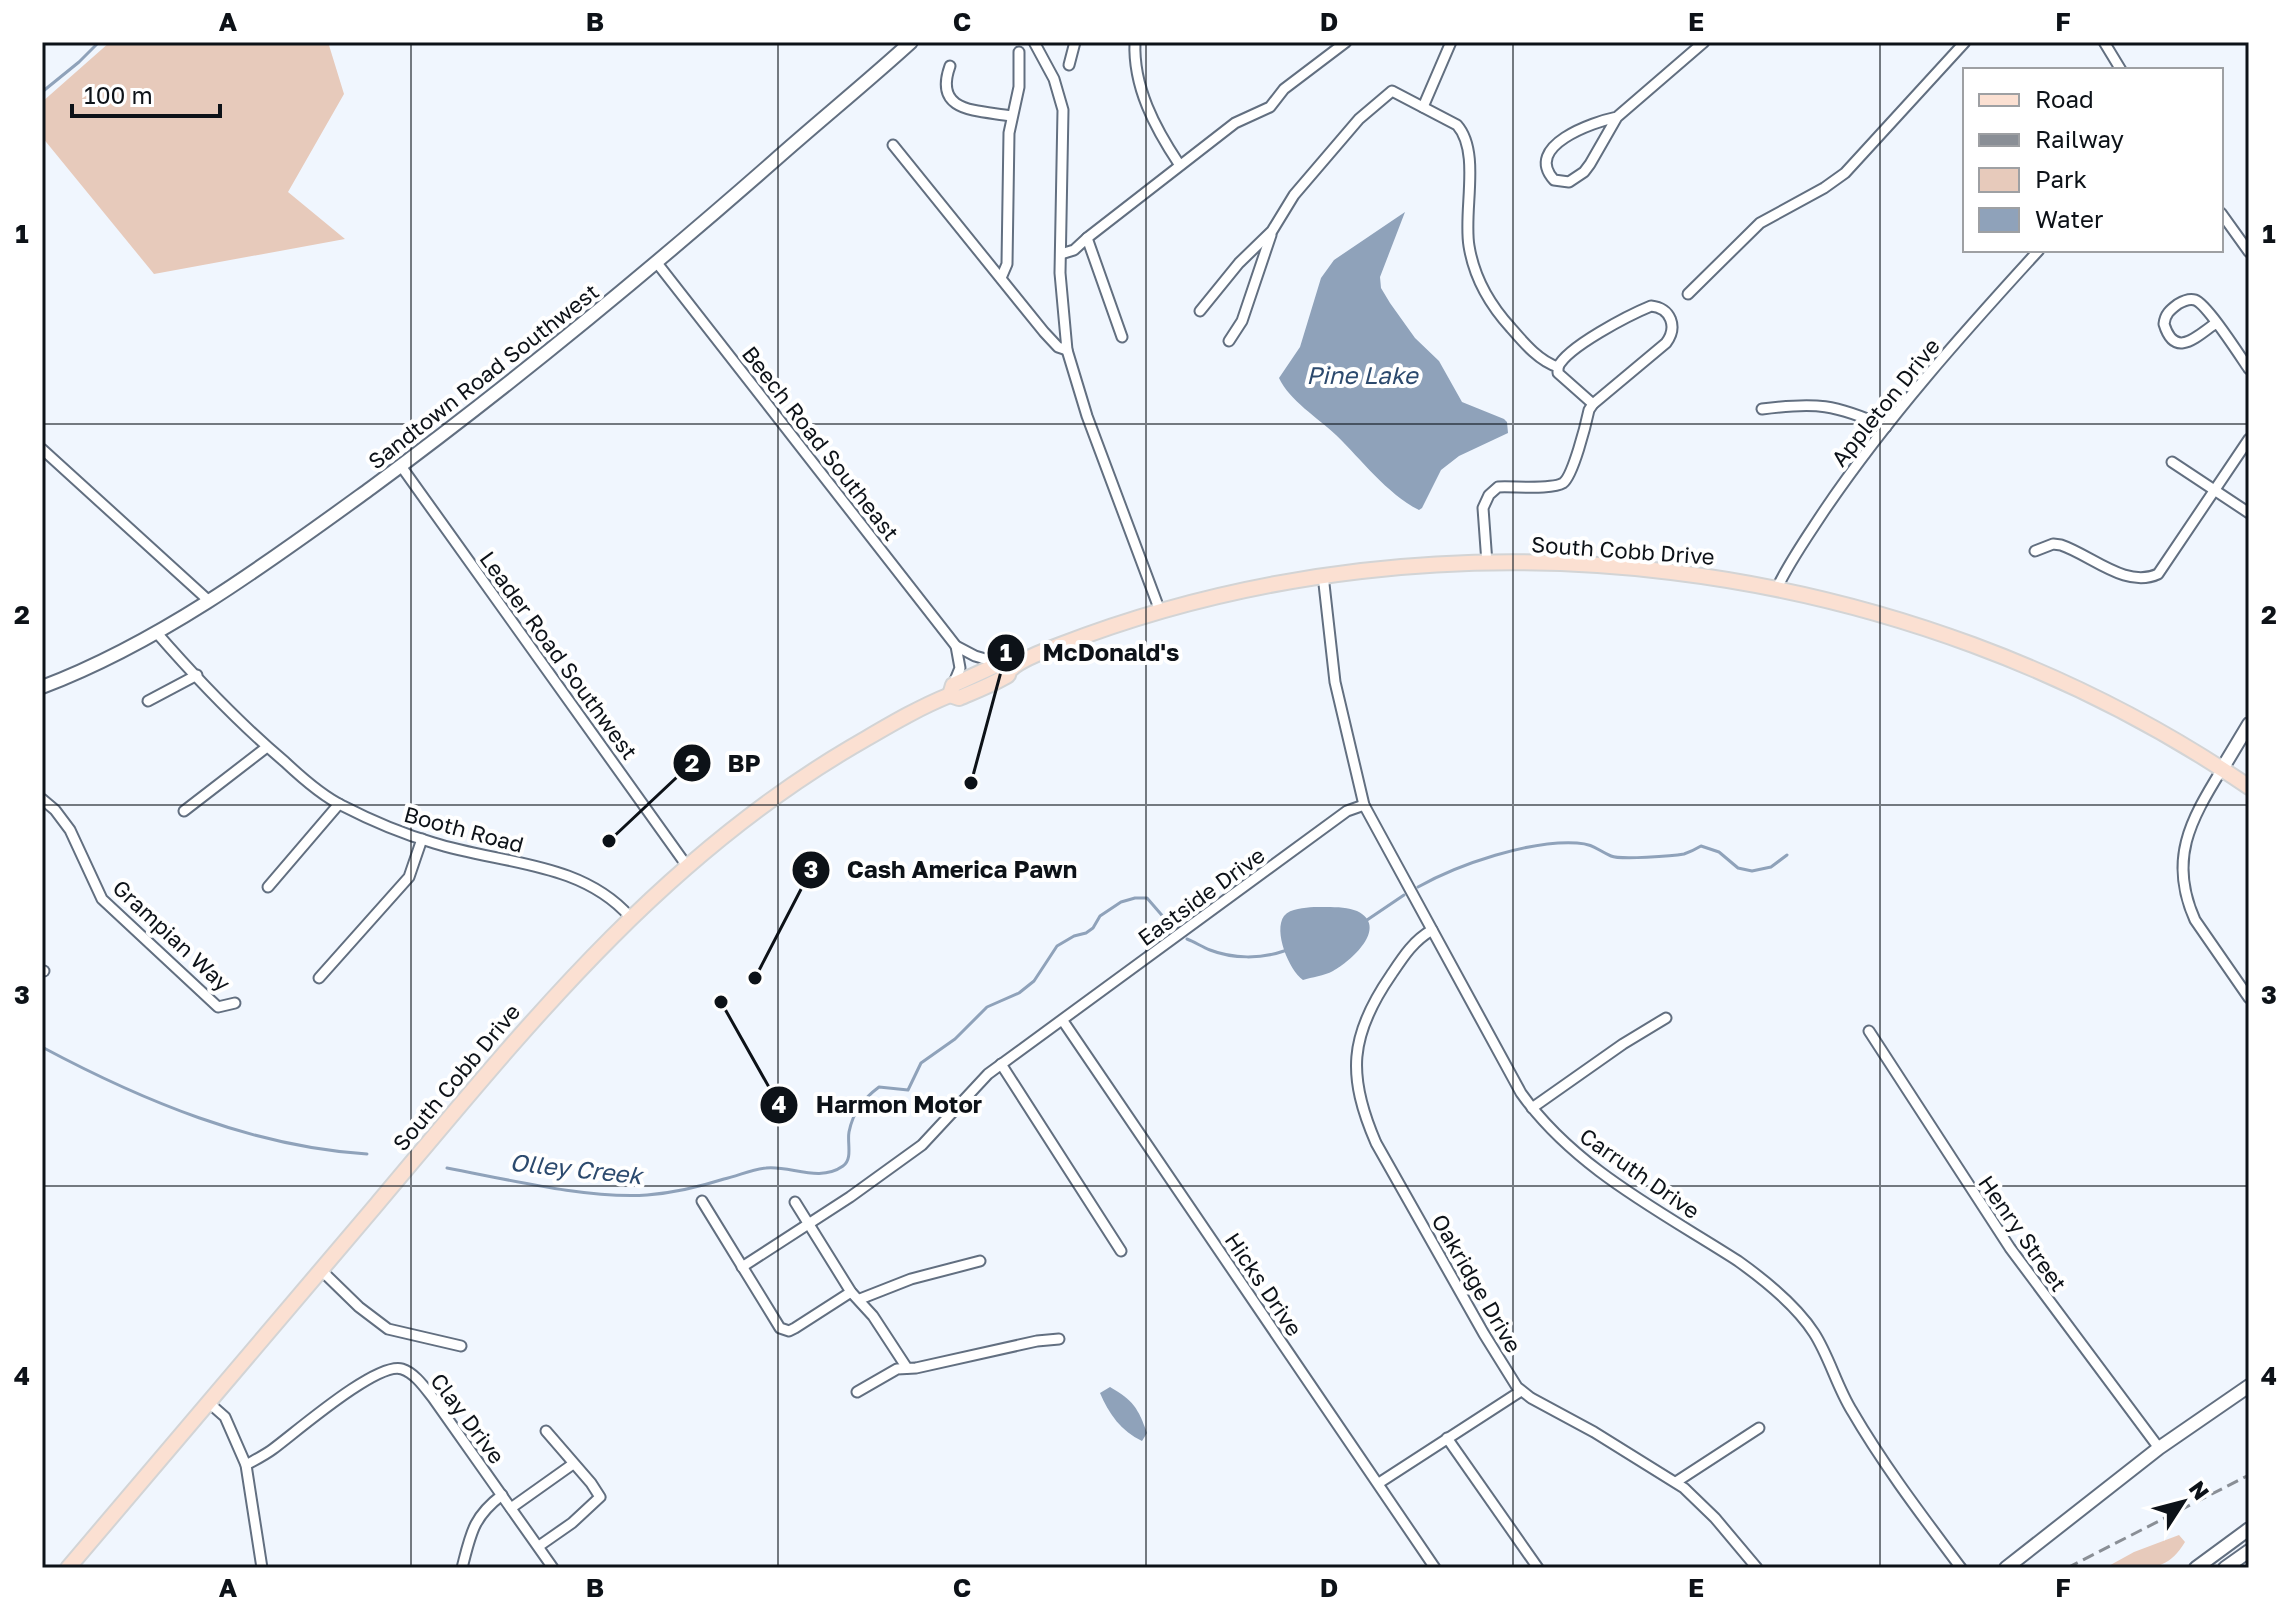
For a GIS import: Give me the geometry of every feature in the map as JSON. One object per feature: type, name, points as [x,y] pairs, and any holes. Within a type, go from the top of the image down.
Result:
[{"type":"main road","name":"South Cobb Drive","points":[[68,1568],[498,1060],[569,979],[630,917],[747,817],[806,776],[952,690],[959,698],[1006,677],[1006,666],[1057,646],[1160,611],[1323,575],[1408,565],[1487,563],[1654,570],[1716,578],[1874,612],[1992,652],[2105,703],[2249,787]]},
{"type":"street","name":"Sandtown Road Southwest","points":[[42,687],[156,632],[208,600],[401,466],[556,347],[911,42]]},
{"type":"street","points":[[1034,42],[1054,79],[1063,110],[1061,303],[1067,350],[1087,416],[1160,611]]},
{"type":"street","points":[[1069,65],[1075,42]]},
{"type":"street","points":[[1135,42],[1138,79],[1146,103],[1179,164]]},
{"type":"street","points":[[1061,254],[1074,250],[1179,164],[1235,123],[1270,107],[1284,89],[1346,42]]},
{"type":"street","points":[[1423,107],[1451,42]]},
{"type":"street","points":[[1617,117],[1607,139],[1584,172],[1569,182],[1554,180],[1549,175],[1546,162],[1552,148],[1583,128],[1617,117],[1704,42]]},
{"type":"street","points":[[1688,294],[1760,223],[1845,173],[1965,42]]},
{"type":"street","points":[[2104,42],[2120,68]]},
{"type":"street","points":[[1001,278],[1007,264],[1011,116],[1019,87],[1019,52]]},
{"type":"street","points":[[950,66],[945,88],[951,100],[967,108],[1011,116]]},
{"type":"street","points":[[1229,341],[1242,321],[1272,231],[1294,195],[1359,119],[1392,91],[1457,125],[1462,131],[1469,150],[1469,247],[1483,290],[1495,310],[1521,340],[1547,364],[1558,367]]},
{"type":"street","points":[[893,145],[1044,332],[1058,347],[1067,350]]},
{"type":"street","points":[[2223,216],[2249,252]]},
{"type":"street","points":[[1200,311],[1239,263],[1272,231]]},
{"type":"street","points":[[1087,238],[1122,337]]},
{"type":"street","name":"Appleton Drive","points":[[1776,590],[1787,567],[1846,478],[1980,315],[2037,252]]},
{"type":"street","name":"Beech Road Southeast","points":[[657,263],[956,646]]},
{"type":"street","points":[[2216,323],[2187,344],[2171,338],[2164,324],[2168,311],[2189,299],[2203,304],[2249,369]]},
{"type":"street","points":[[1487,563],[1483,508],[1489,495],[1498,487],[1562,483],[1572,470],[1593,404],[1673,334],[1674,327],[1656,305],[1642,309],[1589,339],[1563,358],[1558,373],[1593,404]]},
{"type":"street","points":[[1762,409],[1800,404],[1827,406],[1886,427]]},
{"type":"street","points":[[2035,551],[2053,544],[2061,545],[2130,577],[2144,580],[2152,577],[2165,568],[2249,439]]},
{"type":"street","points":[[42,449],[208,600]]},
{"type":"street","points":[[2172,462],[2249,513]]},
{"type":"street","name":"Leader Road Southwest","points":[[401,466],[687,866]]},
{"type":"street","name":"Carruth Drive","points":[[1323,575],[1335,682],[1364,805],[1511,1077],[1532,1108],[1559,1138],[1592,1166],[1738,1261],[1790,1305],[1813,1332],[1850,1409],[1913,1505],[1961,1568]]},
{"type":"street","name":"Booth Road","points":[[156,632],[267,747],[339,804],[422,839],[565,875],[606,893],[630,917]]},
{"type":"street","points":[[956,646],[1006,666]]},
{"type":"street","points":[[952,690],[960,668],[956,646]]},
{"type":"street","points":[[148,701],[197,675]]},
{"type":"street","points":[[2249,724],[2190,825],[2182,873],[2195,920],[2249,998]]},
{"type":"street","points":[[184,811],[267,747]]},
{"type":"street","name":"Grampian Way","points":[[42,799],[70,830],[102,899],[218,1007],[235,1003]]},
{"type":"street","points":[[268,887],[339,804]]},
{"type":"street","name":"Eastside Drive","points":[[742,1267],[810,1224],[922,1145],[977,1084],[1001,1064],[1347,811],[1364,805]]},
{"type":"street","points":[[319,978],[409,877],[422,839]]},
{"type":"street","name":"Oakridge Drive","points":[[1432,930],[1418,938],[1408,949],[1373,1004],[1362,1033],[1357,1055],[1358,1095],[1376,1143],[1484,1334],[1521,1391],[1676,1482],[1704,1506],[1757,1568]]},
{"type":"street","points":[[1532,1108],[1666,1018]]},
{"type":"street","name":"Hicks Drive","points":[[1063,1021],[1435,1568]]},
{"type":"street","name":"Henry Street","points":[[1869,1031],[2010,1248],[2159,1448]]},
{"type":"street","points":[[1001,1064],[1121,1251]]},
{"type":"street","points":[[702,1201],[776,1323],[785,1330],[795,1328],[855,1296],[980,1261]]},
{"type":"street","points":[[795,1202],[855,1296],[907,1368]]},
{"type":"street","points":[[321,1270],[359,1307],[388,1329],[461,1346]]},
{"type":"street","points":[[857,1392],[897,1369],[916,1368],[1037,1341],[1059,1339]]},
{"type":"street","name":"Clay Drive","points":[[246,1465],[270,1452],[342,1396],[394,1368],[404,1369],[415,1376],[553,1568]]},
{"type":"street","points":[[2006,1568],[2159,1448],[2249,1386]]},
{"type":"street","points":[[1379,1483],[1521,1391]]},
{"type":"street","points":[[208,1402],[225,1417],[246,1465],[262,1568]]},
{"type":"street","points":[[1676,1482],[1759,1428]]},
{"type":"street","points":[[539,1546],[572,1523],[600,1497],[546,1431]]},
{"type":"street","points":[[1447,1438],[1538,1568]]},
{"type":"street","points":[[511,1508],[573,1464]]},
{"type":"street","points":[[462,1568],[472,1527],[484,1509],[502,1495]]},
{"type":"street","points":[[2196,1568],[2249,1529]]},
{"type":"street","points":[[2225,1568],[2249,1551]]},
{"type":"green space","points":[[110,42],[328,42],[344,94],[288,192],[345,239],[154,274],[42,137],[42,102]]},
{"type":"green space","points":[[2179,1535],[2185,1542],[2177,1553],[2160,1565],[2140,1569],[2105,1568],[2134,1552]]},
{"type":"water","name":"Pine Lake","points":[[1405,212],[1380,277],[1381,288],[1415,338],[1439,361],[1462,402],[1504,419],[1508,433],[1459,456],[1441,470],[1419,510],[1385,485],[1297,401],[1279,378],[1300,347],[1321,278],[1334,260]]},
{"type":"water","points":[[1314,907],[1357,911],[1370,926],[1364,944],[1340,966],[1326,974],[1303,980],[1284,950],[1281,923],[1290,911]]},
{"type":"water","points":[[1110,1387],[1124,1396],[1137,1411],[1147,1433],[1142,1441],[1122,1427],[1107,1408],[1100,1393]]},
{"type":"waterway","points":[[42,92],[99,42]]},
{"type":"waterway","name":"Olley Creek","points":[[1418,887],[1495,855],[1558,843],[1588,845],[1611,856],[1625,858],[1684,854],[1701,846],[1719,852],[1738,868],[1752,871],[1771,867],[1787,855]]},
{"type":"waterway","name":"Olley Creek","points":[[1367,920],[1404,895]]},
{"type":"waterway","name":"Olley Creek","points":[[447,1168],[547,1187],[624,1195],[676,1191],[766,1168],[814,1173],[834,1171],[848,1159],[851,1125],[868,1096],[879,1087],[908,1090],[921,1063],[955,1039],[987,1007],[1019,993],[1034,981],[1057,946],[1086,933],[1100,916],[1121,902],[1135,898],[1147,898],[1166,920],[1170,932]]},
{"type":"waterway","name":"Olley Creek","points":[[1187,939],[1210,950],[1237,956],[1284,951]]},
{"type":"waterway","name":"Olley Creek","points":[[42,1047],[119,1085],[199,1118],[282,1142],[367,1154]]},
{"type":"railway","points":[[2067,1568],[2249,1475]]},
{"type":"place","name":"McDonald's","points":[[971,783]]},
{"type":"place","name":"BP","points":[[609,841]]},
{"type":"place","name":"Cash America Pawn","points":[[755,978]]},
{"type":"place","name":"Harmon Motor","points":[[721,1002]]}]
